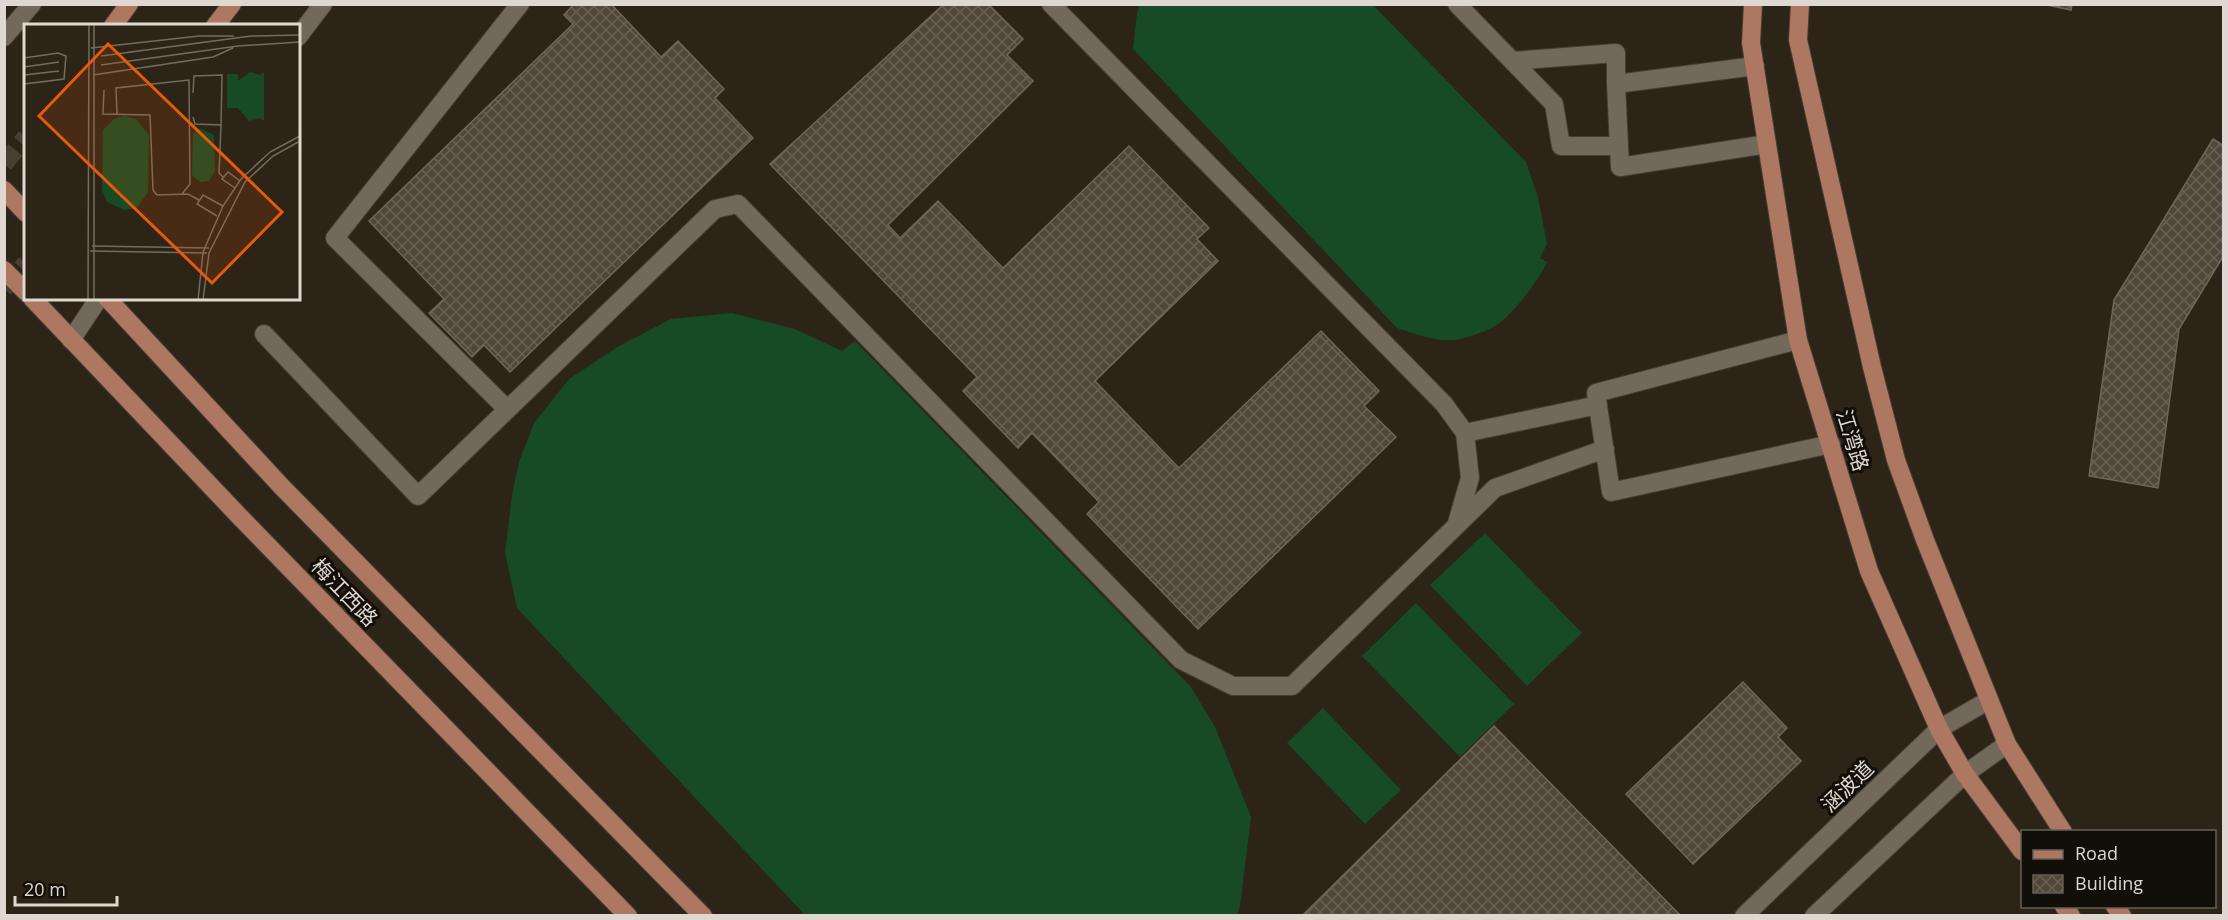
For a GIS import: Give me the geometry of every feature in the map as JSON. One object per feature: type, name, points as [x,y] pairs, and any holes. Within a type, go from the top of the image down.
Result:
[{"type":"main road","points":[[114,24],[129,4]]},
{"type":"main road","points":[[217,24],[232,4]]},
{"type":"main road","name":"江湾路","points":[[1753,4],[1751,43],[1798,340],[1869,571],[1940,729],[1965,774],[2021,850]]},
{"type":"main road","name":"江湾路","points":[[1800,4],[1798,40],[1896,460],[1925,540],[2007,744],[2062,830]]},
{"type":"main road","points":[[4,190],[24,211]]},
{"type":"main road","points":[[4,270],[24,290]]},
{"type":"main road","name":"梅江西路","points":[[34,300],[249,527],[628,915]]},
{"type":"main road","name":"梅江西路","points":[[109,300],[291,495],[703,915]]},
{"type":"street","points":[[4,37],[32,4]]},
{"type":"street","points":[[300,34],[323,4]]},
{"type":"street","points":[[507,409],[335,238],[520,4]]},
{"type":"street","points":[[1051,4],[1444,404],[1465,433],[1470,477],[1457,525]]},
{"type":"street","points":[[1456,4],[1554,105],[1561,146],[1619,146]]},
{"type":"street","points":[[1512,61],[1616,53],[1620,167],[1767,144]]},
{"type":"street","points":[[1616,84],[1755,66]]},
{"type":"street","points":[[264,334],[418,496],[715,209],[738,204],[1181,660],[1233,686],[1292,686],[1495,488],[1605,449]]},
{"type":"street","points":[[71,340],[98,300]]},
{"type":"street","points":[[1798,340],[1596,393],[1611,492],[1831,444]]},
{"type":"street","points":[[1465,433],[1598,405]]},
{"type":"street","name":"涵波道","points":[[1744,915],[1940,729],[1989,700]]},
{"type":"street","points":[[1814,915],[1965,774],[2007,744]]},
{"type":"green space","points":[[1140,5],[1373,5],[1526,162],[1538,197],[1547,244],[1540,258],[1547,262],[1532,288],[1502,321],[1492,328],[1470,336],[1456,340],[1441,340],[1397,328],[1133,49]]},
{"type":"green space","points":[[732,313],[795,329],[842,351],[855,341],[1191,687],[1215,727],[1251,817],[1237,915],[805,915],[517,608],[505,553],[512,495],[519,462],[534,423],[569,379],[619,346],[671,319]]},
{"type":"green space","points":[[1485,533],[1582,633],[1527,686],[1430,585]]},
{"type":"green space","points":[[1416,603],[1514,704],[1460,757],[1362,656]]},
{"type":"green space","points":[[1323,708],[1401,790],[1365,824],[1287,743]]},
{"type":"building","points":[[574,4],[611,4],[661,57],[678,41],[724,89],[715,98],[753,138],[510,372],[484,345],[472,357],[429,313],[444,299],[369,221],[573,24],[564,15]]},
{"type":"building","points":[[944,4],[988,4],[1023,39],[1007,55],[1033,81],[888,225],[900,238],[938,201],[1003,268],[1129,146],[1209,228],[1197,239],[1218,261],[1095,381],[1179,468],[1321,331],[1379,391],[1364,406],[1396,437],[1198,629],[1087,514],[1099,502],[1032,433],[1018,448],[963,391],[977,377],[770,164]]},
{"type":"building","points":[[2042,4],[2072,4],[2071,10]]},
{"type":"building","points":[[2213,139],[2224,146],[2224,255],[2179,329],[2158,488],[2089,476],[2114,300]]},
{"type":"building","points":[[1743,682],[1787,728],[1778,737],[1801,761],[1693,864],[1626,794]]},
{"type":"building","points":[[1494,726],[1681,916],[1302,916]]},
{"type":"tunnel","points":[[4,164],[24,139]]},
{"type":"tunnel","points":[[4,289],[24,265]]}]
